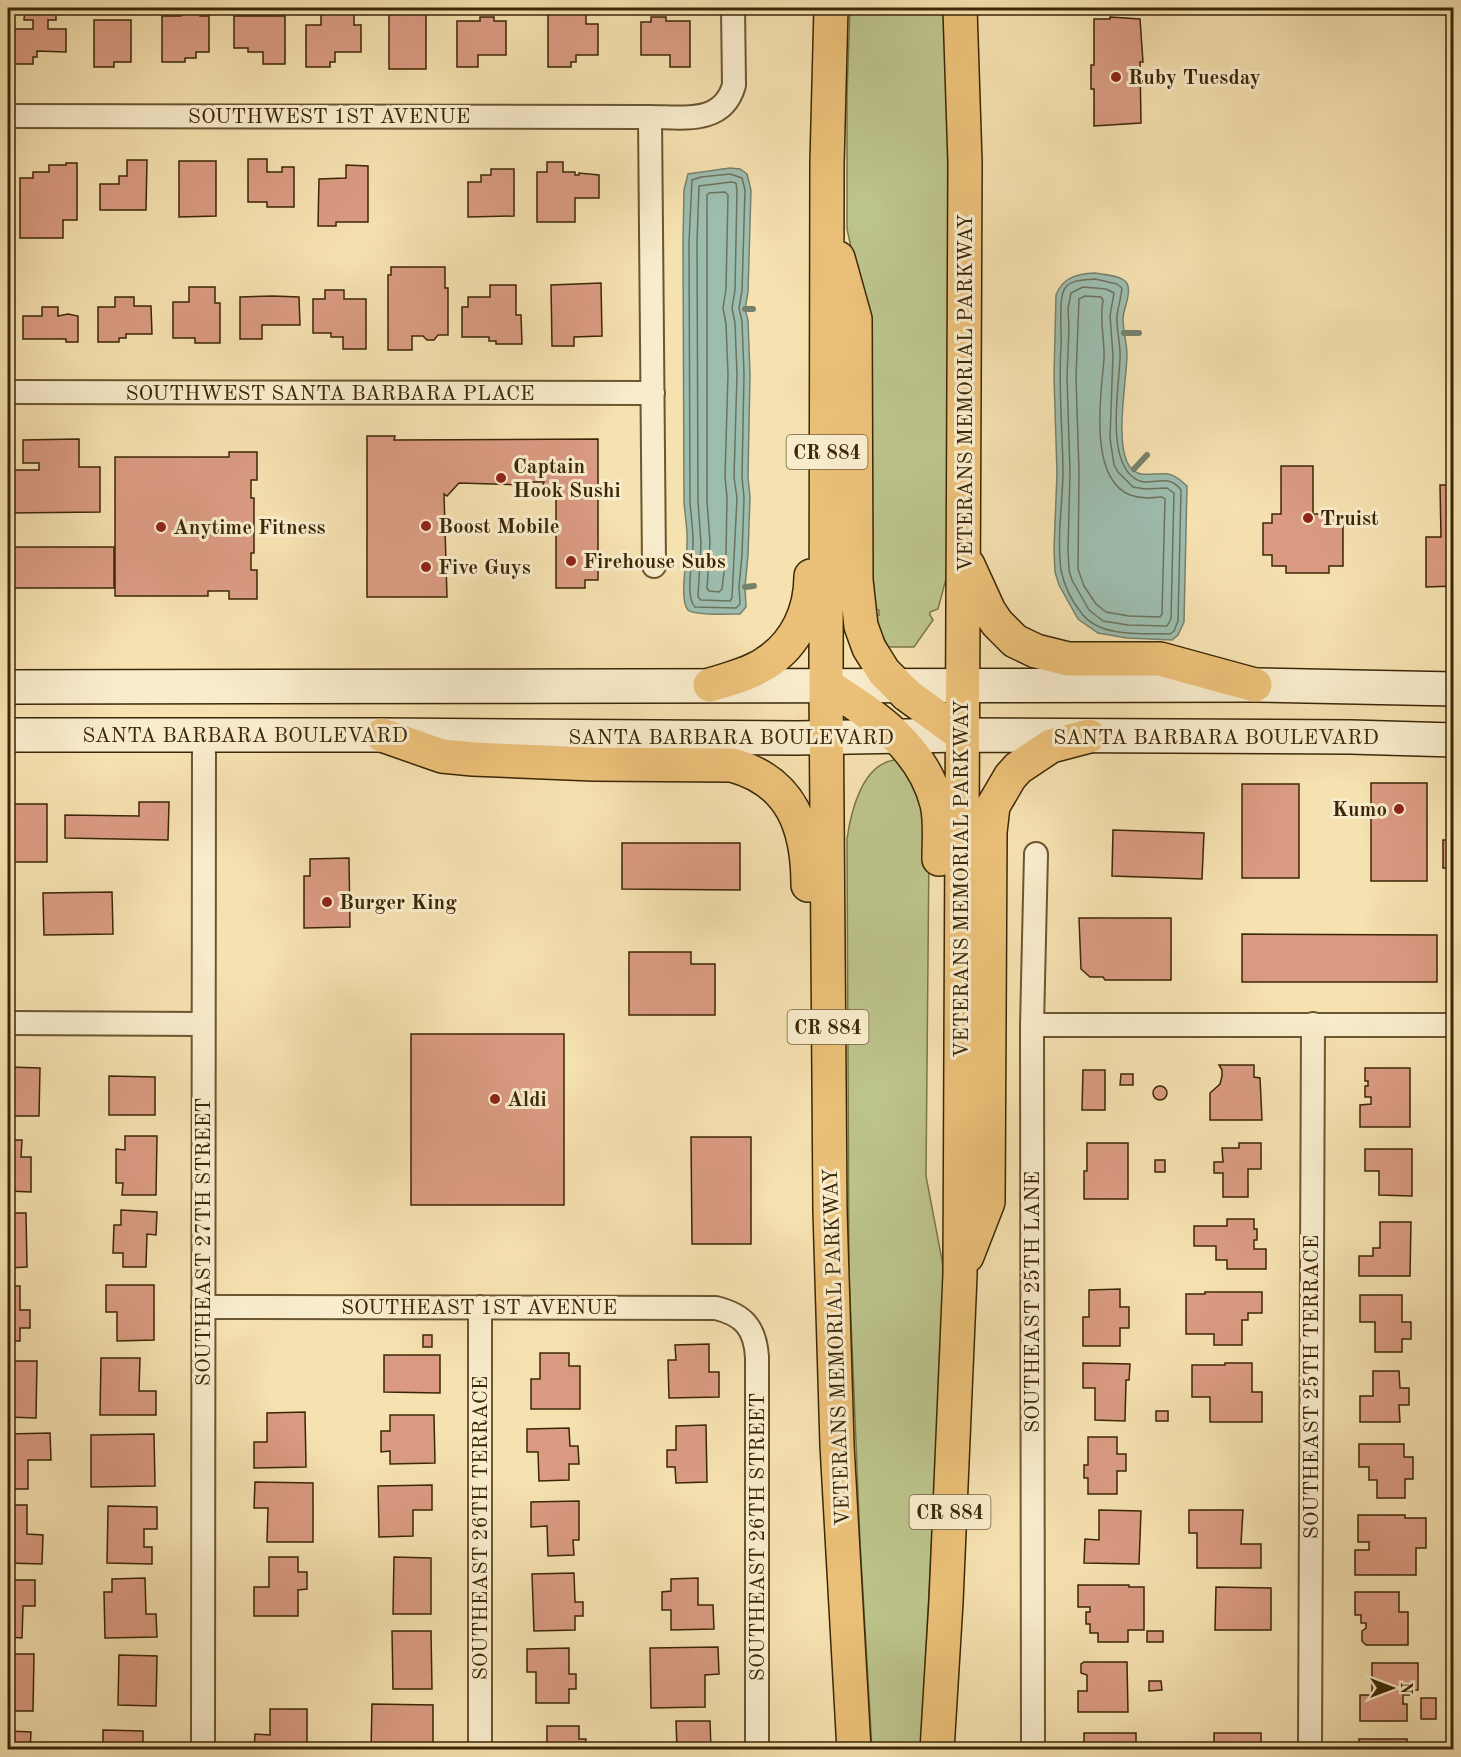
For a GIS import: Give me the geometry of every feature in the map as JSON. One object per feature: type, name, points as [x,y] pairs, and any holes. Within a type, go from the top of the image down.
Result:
[{"type":"highway","points":[[818,8],[830,56]]},
{"type":"highway","name":"VETERANS MEMORIAL PARKWAY","points":[[831,8],[827,164],[826,684],[830,1177],[837,1445],[854,1749]]},
{"type":"highway","name":"VETERANS MEMORIAL PARKWAY","points":[[937,1749],[946,1602],[960,1275],[965,163],[960,8]]},
{"type":"highway","points":[[710,685],[750,672],[778,655],[804,619],[811,585],[809,221],[827,164]]},
{"type":"highway","points":[[827,220],[855,319],[858,611],[861,626],[869,648],[884,672],[907,695],[962,735]]},
{"type":"highway","points":[[964,558],[997,623],[1015,641],[1035,651],[1068,659],[1160,659],[1255,684]]},
{"type":"highway","points":[[826,684],[867,711],[908,747],[923,766],[937,805],[939,834],[938,1180],[960,1275]]},
{"type":"highway","points":[[382,735],[442,756],[473,759],[593,764],[732,765],[754,773],[773,784],[791,805],[804,835],[807,852],[809,1150],[833,1317]]},
{"type":"highway","points":[[960,1275],[988,1202],[990,832],[993,806],[1010,777],[1035,754],[1051,746],[1089,736]]},
{"type":"main road","points":[[8,687],[1255,684],[1454,688]]},
{"type":"main road","points":[[1333,737],[1391,720],[1454,721]]},
{"type":"main road","name":"SANTA BARBARA BOULEVARD","points":[[8,735],[826,738],[962,735],[1454,740]]},
{"type":"street","name":"SOUTHWEST 1ST AVENUE","points":[[8,116],[650,117],[710,115],[721,109],[730,97],[734,85],[733,8]]},
{"type":"street","points":[[650,117],[654,566]]},
{"type":"street","name":"SOUTHWEST SANTA BARBARA PLACE","points":[[8,392],[653,393]]},
{"type":"street","name":"SOUTHEAST 27TH STREET","points":[[203,1749],[204,735]]},
{"type":"street","name":"SOUTHEAST 25TH LANE","points":[[1033,1749],[1032,1025],[1036,854]]},
{"type":"street","points":[[8,1023],[203,1024]]},
{"type":"street","name":"SOUTHEAST 25TH TERRACE","points":[[1310,1749],[1313,1024]]},
{"type":"street","points":[[1032,1025],[1454,1025]]},
{"type":"street","name":"SOUTHEAST 1ST AVENUE","points":[[203,1307],[716,1308],[739,1317],[748,1327]]},
{"type":"street","name":"SOUTHEAST 26TH TERRACE","points":[[480,1307],[480,1749]]},
{"type":"street","name":"SOUTHEAST 26TH STREET","points":[[748,1327],[756,1343],[757,1357],[757,1749]]},
{"type":"green space","points":[[850,8],[944,8],[948,112],[948,562],[938,609],[930,612],[933,620],[914,647],[888,647],[874,618],[879,615],[879,610],[871,608],[867,321],[847,229],[847,96]]},
{"type":"green space","points":[[894,760],[900,761],[919,789],[929,849],[926,1176],[945,1276],[921,1749],[872,1750],[860,1541],[849,1271],[847,839],[855,803],[866,780],[883,764]]},
{"type":"water","points":[[730,168],[740,169],[747,174],[751,190],[748,292],[745,309],[748,320],[750,374],[748,477],[750,497],[746,607],[740,614],[704,614],[688,610],[684,598],[687,529],[684,502],[684,190],[688,174]]},
{"type":"water","points":[[1095,273],[1120,278],[1128,286],[1123,319],[1127,356],[1122,410],[1122,439],[1127,462],[1135,472],[1140,474],[1171,475],[1187,486],[1184,622],[1178,635],[1172,640],[1127,638],[1098,633],[1078,619],[1059,585],[1055,572],[1056,295],[1067,280],[1082,274]]},
{"type":"building","points":[[25,8],[56,8],[56,20],[48,20],[48,29],[66,29],[66,52],[37,51],[37,57],[33,57],[33,64],[13,64],[13,29],[33,29],[33,20],[24,20]]},
{"type":"building","points":[[176,8],[205,8],[200,9],[200,16],[209,16],[209,52],[196,52],[196,58],[185,58],[185,62],[162,62],[162,16],[181,16],[181,9]]},
{"type":"building","points":[[321,8],[354,8],[354,25],[361,25],[361,52],[335,52],[335,62],[330,62],[330,67],[306,67],[306,25],[321,25]]},
{"type":"building","points":[[389,14],[426,14],[426,69],[389,69]]},
{"type":"building","points":[[548,14],[586,14],[586,24],[598,24],[598,55],[576,55],[576,62],[571,62],[571,67],[548,67]]},
{"type":"building","points":[[234,16],[285,16],[285,64],[263,64],[263,52],[248,52],[248,48],[234,48]]},
{"type":"building","points":[[480,17],[494,17],[494,21],[506,21],[506,55],[478,55],[478,67],[457,67],[457,21],[480,21]]},
{"type":"building","points":[[651,17],[666,17],[666,21],[690,21],[690,67],[670,67],[670,55],[641,55],[641,22],[651,22]]},
{"type":"building","name":"Ruby Tuesday","points":[[1110,17],[1140,19],[1143,62],[1140,62],[1141,123],[1094,126],[1094,89],[1091,89],[1091,65],[1094,65],[1094,19],[1110,19]]},
{"type":"building","points":[[94,20],[131,20],[131,62],[114,62],[114,67],[94,67]]},
{"type":"building","points":[[248,159],[267,159],[267,172],[282,172],[282,167],[294,167],[294,207],[267,207],[267,202],[248,202]]},
{"type":"building","points":[[127,160],[147,160],[146,210],[100,210],[100,184],[119,184],[119,176],[127,176]]},
{"type":"building","points":[[179,161],[216,161],[216,216],[179,217]]},
{"type":"building","points":[[547,162],[563,162],[563,172],[575,172],[575,175],[579,173],[599,175],[599,198],[575,198],[575,222],[537,222],[537,172],[547,172]]},
{"type":"building","points":[[66,163],[77,163],[77,220],[63,220],[63,238],[20,238],[20,178],[33,178],[33,172],[49,172],[49,165],[66,165]]},
{"type":"building","points":[[346,165],[368,166],[368,222],[336,222],[336,226],[318,226],[319,179],[346,178]]},
{"type":"building","points":[[491,169],[514,169],[514,216],[468,217],[468,182],[481,182],[481,175],[491,175]]},
{"type":"building","points":[[391,267],[445,267],[445,288],[448,288],[448,335],[438,335],[434,340],[427,340],[423,336],[412,336],[412,350],[388,350],[388,275],[391,275]]},
{"type":"building","points":[[601,283],[602,336],[574,337],[574,346],[552,346],[551,285]]},
{"type":"building","points":[[490,285],[516,285],[516,315],[521,315],[522,344],[496,344],[496,341],[489,341],[489,337],[462,337],[462,307],[468,307],[468,297],[490,297]]},
{"type":"building","points":[[189,287],[215,287],[215,303],[220,303],[220,343],[195,343],[195,338],[173,338],[173,302],[189,302]]},
{"type":"building","points":[[325,290],[344,290],[344,299],[366,299],[366,349],[343,349],[343,337],[331,337],[331,333],[313,333],[313,299],[325,299]]},
{"type":"building","points":[[115,297],[134,297],[134,306],[151,306],[152,334],[126,334],[126,338],[119,338],[119,342],[98,342],[98,307],[115,307]]},
{"type":"building","points":[[240,297],[299,297],[300,325],[262,325],[262,339],[240,339]]},
{"type":"building","points":[[42,307],[58,307],[58,316],[68,314],[78,316],[78,342],[66,342],[66,339],[23,339],[23,316],[42,316]]},
{"type":"building","points":[[367,436],[395,436],[394,440],[598,439],[598,580],[585,580],[585,588],[556,588],[556,497],[543,484],[544,482],[527,482],[527,485],[459,483],[447,496],[444,494],[447,597],[367,597]]},
{"type":"building","points":[[79,439],[79,467],[100,467],[100,512],[8,513],[8,470],[39,470],[39,463],[23,463],[23,440]]},
{"type":"building","points":[[229,452],[257,452],[257,480],[251,480],[251,498],[254,498],[254,553],[251,553],[251,570],[257,570],[257,599],[229,599],[229,591],[208,591],[208,596],[115,596],[115,457],[229,457]]},
{"type":"building","name":"Truist","points":[[1281,466],[1313,466],[1313,514],[1343,514],[1343,566],[1329,566],[1329,573],[1286,573],[1286,566],[1272,566],[1272,555],[1263,555],[1263,523],[1272,523],[1272,514],[1281,514]]},
{"type":"building","points":[[1440,485],[1454,485],[1454,586],[1426,587],[1426,537],[1441,537]]},
{"type":"building","points":[[8,547],[114,547],[114,588],[8,588]]},
{"type":"building","name":"Kumo","points":[[1371,783],[1427,783],[1427,881],[1371,881]]},
{"type":"building","points":[[1242,784],[1299,784],[1299,878],[1242,878]]},
{"type":"building","points":[[139,802],[169,802],[168,840],[65,838],[65,815],[139,816]]},
{"type":"building","points":[[8,804],[47,804],[47,862],[8,862]]},
{"type":"building","points":[[1113,830],[1204,833],[1202,879],[1112,876]]},
{"type":"building","points":[[1443,840],[1454,840],[1454,868],[1443,868]]},
{"type":"building","points":[[622,843],[740,843],[740,890],[622,889]]},
{"type":"building","name":"Burger King","points":[[349,858],[350,927],[304,928],[304,876],[310,876],[310,859]]},
{"type":"building","points":[[112,892],[113,934],[44,935],[43,893]]},
{"type":"building","points":[[1079,918],[1171,918],[1171,980],[1105,980],[1103,977],[1090,977],[1081,969]]},
{"type":"building","points":[[1242,934],[1437,935],[1437,982],[1242,982]]},
{"type":"building","points":[[629,952],[691,952],[691,964],[715,964],[715,1015],[629,1015]]},
{"type":"building","points":[[411,1034],[564,1034],[564,1205],[411,1205]]},
{"type":"building","points":[[1219,1065],[1254,1065],[1254,1077],[1260,1078],[1262,1120],[1210,1120],[1210,1093],[1220,1084],[1222,1076]]},
{"type":"building","points":[[8,1067],[40,1068],[39,1116],[8,1116]]},
{"type":"building","points":[[1365,1068],[1410,1068],[1410,1127],[1360,1127],[1360,1105],[1371,1104],[1371,1097],[1365,1097],[1365,1086],[1368,1086],[1368,1081],[1365,1081]]},
{"type":"building","points":[[1083,1070],[1105,1070],[1105,1110],[1082,1110]]},
{"type":"building","points":[[1121,1074],[1133,1074],[1133,1085],[1120,1085]]},
{"type":"building","points":[[109,1076],[155,1077],[155,1115],[109,1115]]},
{"type":"building","points":[[1160,1086],[1165,1088],[1167,1093],[1165,1098],[1160,1100],[1155,1098],[1153,1093],[1155,1088]]},
{"type":"building","points":[[125,1136],[157,1136],[156,1195],[122,1195],[123,1183],[116,1183],[116,1149],[125,1150]]},
{"type":"building","points":[[691,1137],[751,1137],[751,1244],[692,1244]]},
{"type":"building","points":[[8,1140],[22,1140],[21,1157],[31,1157],[31,1192],[8,1191]]},
{"type":"building","points":[[1087,1143],[1128,1143],[1128,1199],[1084,1199]]},
{"type":"building","points":[[1239,1143],[1261,1143],[1261,1169],[1248,1169],[1248,1197],[1223,1197],[1223,1173],[1214,1173],[1214,1162],[1223,1162],[1222,1148],[1239,1148]]},
{"type":"building","points":[[1365,1149],[1412,1149],[1412,1196],[1379,1195],[1379,1171],[1365,1171]]},
{"type":"building","points":[[1155,1160],[1165,1160],[1165,1172],[1155,1172]]},
{"type":"building","points":[[121,1210],[157,1212],[156,1235],[147,1234],[146,1267],[123,1267],[123,1253],[113,1253],[114,1225],[121,1225]]},
{"type":"building","points":[[8,1213],[26,1213],[27,1267],[8,1268]]},
{"type":"building","points":[[1227,1219],[1254,1219],[1257,1240],[1254,1240],[1254,1249],[1266,1249],[1266,1269],[1227,1269],[1227,1260],[1216,1260],[1216,1246],[1194,1246],[1194,1226],[1227,1226]]},
{"type":"building","points":[[1380,1222],[1411,1222],[1410,1276],[1359,1276],[1359,1256],[1373,1256],[1373,1248],[1380,1248]]},
{"type":"building","points":[[106,1285],[154,1285],[154,1340],[117,1341],[117,1312],[106,1312]]},
{"type":"building","points":[[8,1286],[20,1286],[20,1310],[30,1310],[30,1328],[20,1328],[20,1341],[8,1341]]},
{"type":"building","points":[[1120,1289],[1120,1307],[1129,1307],[1129,1328],[1120,1328],[1120,1346],[1083,1346],[1083,1317],[1089,1317],[1089,1290]]},
{"type":"building","points":[[1205,1292],[1262,1292],[1262,1313],[1248,1313],[1248,1320],[1242,1320],[1242,1345],[1214,1345],[1214,1334],[1186,1334],[1186,1294],[1205,1294]]},
{"type":"building","points":[[1360,1295],[1402,1295],[1402,1322],[1411,1322],[1411,1339],[1402,1339],[1402,1352],[1375,1352],[1375,1322],[1360,1322]]},
{"type":"building","points":[[423,1335],[432,1335],[432,1347],[423,1347]]},
{"type":"building","points":[[709,1344],[709,1372],[719,1372],[719,1397],[669,1398],[668,1360],[676,1360],[675,1345]]},
{"type":"building","points":[[540,1353],[569,1353],[569,1366],[580,1366],[580,1409],[531,1409],[531,1379],[540,1379]]},
{"type":"building","points":[[384,1355],[440,1355],[440,1393],[384,1392]]},
{"type":"building","points":[[101,1358],[140,1358],[139,1391],[156,1391],[156,1415],[100,1415]]},
{"type":"building","points":[[8,1361],[37,1361],[36,1418],[8,1417]]},
{"type":"building","points":[[1083,1363],[1130,1364],[1129,1380],[1126,1380],[1125,1421],[1095,1420],[1095,1388],[1083,1388]]},
{"type":"building","points":[[1225,1363],[1252,1363],[1252,1392],[1262,1392],[1262,1422],[1210,1422],[1210,1397],[1192,1397],[1192,1365],[1225,1365]]},
{"type":"building","points":[[1373,1371],[1399,1371],[1400,1388],[1409,1388],[1409,1405],[1399,1405],[1400,1422],[1360,1422],[1360,1396],[1373,1396]]},
{"type":"building","points":[[1156,1411],[1168,1411],[1168,1421],[1156,1421]]},
{"type":"building","points":[[305,1412],[306,1467],[254,1468],[254,1442],[267,1442],[267,1413]]},
{"type":"building","points":[[390,1415],[434,1415],[435,1463],[390,1464],[390,1451],[381,1452],[381,1431],[390,1431]]},
{"type":"building","points":[[706,1425],[707,1482],[676,1483],[675,1467],[667,1467],[667,1450],[676,1450],[676,1426]]},
{"type":"building","points":[[569,1428],[570,1446],[578,1446],[579,1464],[569,1464],[569,1480],[539,1481],[538,1452],[527,1452],[527,1429]]},
{"type":"building","points":[[50,1433],[51,1460],[28,1460],[28,1489],[8,1489],[8,1434]]},
{"type":"building","points":[[154,1434],[155,1486],[91,1487],[91,1435]]},
{"type":"building","points":[[1088,1437],[1117,1437],[1117,1454],[1126,1454],[1126,1471],[1117,1471],[1117,1494],[1088,1494],[1088,1478],[1084,1478],[1084,1465],[1088,1465]]},
{"type":"building","points":[[1359,1444],[1404,1444],[1404,1457],[1413,1457],[1413,1479],[1405,1479],[1405,1498],[1377,1498],[1377,1480],[1369,1480],[1369,1467],[1359,1467]]},
{"type":"building","points":[[255,1482],[313,1483],[313,1542],[267,1542],[268,1508],[254,1508]]},
{"type":"building","points":[[432,1485],[432,1510],[413,1510],[413,1536],[379,1537],[378,1486]]},
{"type":"building","points":[[579,1501],[579,1540],[573,1540],[574,1555],[548,1556],[547,1526],[531,1527],[531,1502]]},
{"type":"building","points":[[8,1505],[27,1505],[27,1534],[43,1535],[42,1564],[8,1563]]},
{"type":"building","points":[[108,1506],[157,1507],[157,1529],[144,1529],[144,1547],[152,1547],[152,1564],[107,1563]]},
{"type":"building","points":[[1099,1510],[1141,1511],[1139,1564],[1084,1563],[1085,1539],[1099,1540]]},
{"type":"building","points":[[1189,1510],[1243,1510],[1241,1544],[1261,1544],[1261,1568],[1197,1568],[1197,1533],[1189,1533]]},
{"type":"building","points":[[1358,1515],[1405,1515],[1405,1518],[1426,1518],[1426,1548],[1416,1548],[1416,1575],[1355,1575],[1355,1550],[1369,1550],[1369,1542],[1358,1542]]},
{"type":"building","points":[[269,1557],[298,1557],[298,1572],[307,1572],[307,1589],[298,1590],[298,1616],[254,1616],[254,1587],[269,1587]]},
{"type":"building","points":[[394,1557],[431,1558],[431,1614],[393,1614]]},
{"type":"building","points":[[574,1573],[575,1602],[583,1602],[583,1616],[575,1616],[575,1630],[534,1631],[532,1574]]},
{"type":"building","points":[[145,1578],[146,1614],[156,1614],[157,1637],[105,1638],[104,1592],[112,1592],[112,1579]]},
{"type":"building","points":[[698,1578],[698,1605],[713,1605],[714,1629],[671,1630],[671,1610],[662,1610],[662,1592],[671,1591],[671,1579]]},
{"type":"building","points":[[8,1580],[35,1580],[35,1606],[23,1606],[22,1638],[8,1637]]},
{"type":"building","points":[[1078,1585],[1144,1587],[1144,1630],[1128,1630],[1128,1642],[1098,1642],[1098,1633],[1090,1633],[1090,1624],[1086,1624],[1086,1612],[1090,1612],[1090,1607],[1078,1607]]},
{"type":"building","points":[[1216,1587],[1271,1588],[1271,1630],[1215,1630]]},
{"type":"building","points":[[1355,1592],[1399,1592],[1399,1612],[1408,1612],[1408,1645],[1366,1645],[1362,1641],[1362,1631],[1366,1628],[1366,1623],[1361,1623],[1361,1615],[1355,1615]]},
{"type":"building","points":[[392,1631],[431,1631],[432,1689],[393,1689]]},
{"type":"building","points":[[1147,1631],[1163,1631],[1163,1642],[1147,1642]]},
{"type":"building","points":[[718,1647],[719,1674],[705,1675],[705,1707],[651,1708],[650,1648]]},
{"type":"building","points":[[569,1648],[569,1674],[576,1674],[576,1689],[569,1689],[569,1703],[536,1703],[536,1672],[527,1672],[527,1649]]},
{"type":"building","points":[[8,1654],[34,1654],[33,1711],[8,1711]]},
{"type":"building","points":[[119,1655],[157,1656],[156,1706],[118,1705]]},
{"type":"building","points":[[1084,1662],[1127,1662],[1128,1712],[1078,1712],[1078,1691],[1087,1691],[1087,1675],[1081,1673],[1081,1664]]},
{"type":"building","points":[[1372,1663],[1418,1663],[1418,1690],[1413,1690],[1413,1695],[1403,1695],[1403,1704],[1407,1704],[1407,1721],[1360,1721],[1360,1695],[1372,1695]]},
{"type":"building","points":[[1149,1681],[1161,1681],[1162,1690],[1149,1691]]},
{"type":"building","points":[[1421,1698],[1436,1698],[1436,1719],[1421,1719]]},
{"type":"building","points":[[372,1704],[433,1705],[433,1750],[371,1750]]},
{"type":"building","points":[[270,1709],[307,1709],[307,1743],[302,1743],[302,1750],[254,1750],[255,1734],[270,1735]]},
{"type":"building","points":[[676,1721],[710,1721],[711,1750],[677,1750]]},
{"type":"building","points":[[547,1726],[579,1726],[579,1739],[586,1739],[585,1750],[547,1750]]},
{"type":"building","points":[[103,1730],[143,1731],[143,1750],[103,1750]]},
{"type":"building","points":[[8,1731],[31,1732],[30,1750],[8,1750]]},
{"type":"building","points":[[1084,1733],[1136,1733],[1136,1750],[1084,1750]]},
{"type":"building","points":[[1214,1733],[1261,1733],[1261,1750],[1214,1750]]},
{"type":"building","points":[[1359,1739],[1407,1739],[1407,1750],[1359,1750]]},
{"type":"waterway","points":[[745,309],[753,309]]},
{"type":"waterway","points":[[1124,333],[1139,333]]},
{"type":"waterway","points":[[1134,469],[1147,455]]},
{"type":"waterway","points":[[745,587],[754,586]]},
{"type":"place","name":"Ruby Tuesday","points":[[1116,77]]},
{"type":"place","name":"Captain Hook Sushi","points":[[501,478]]},
{"type":"place","name":"Truist","points":[[1308,518]]},
{"type":"place","name":"Boost Mobile","points":[[426,526]]},
{"type":"place","name":"Anytime Fitness","points":[[161,527]]},
{"type":"place","name":"Firehouse Subs","points":[[571,561]]},
{"type":"place","name":"Five Guys","points":[[426,567]]},
{"type":"place","name":"Kumo","points":[[1399,809]]},
{"type":"place","name":"Burger King","points":[[327,902]]},
{"type":"place","name":"Aldi","points":[[495,1099]]}]
